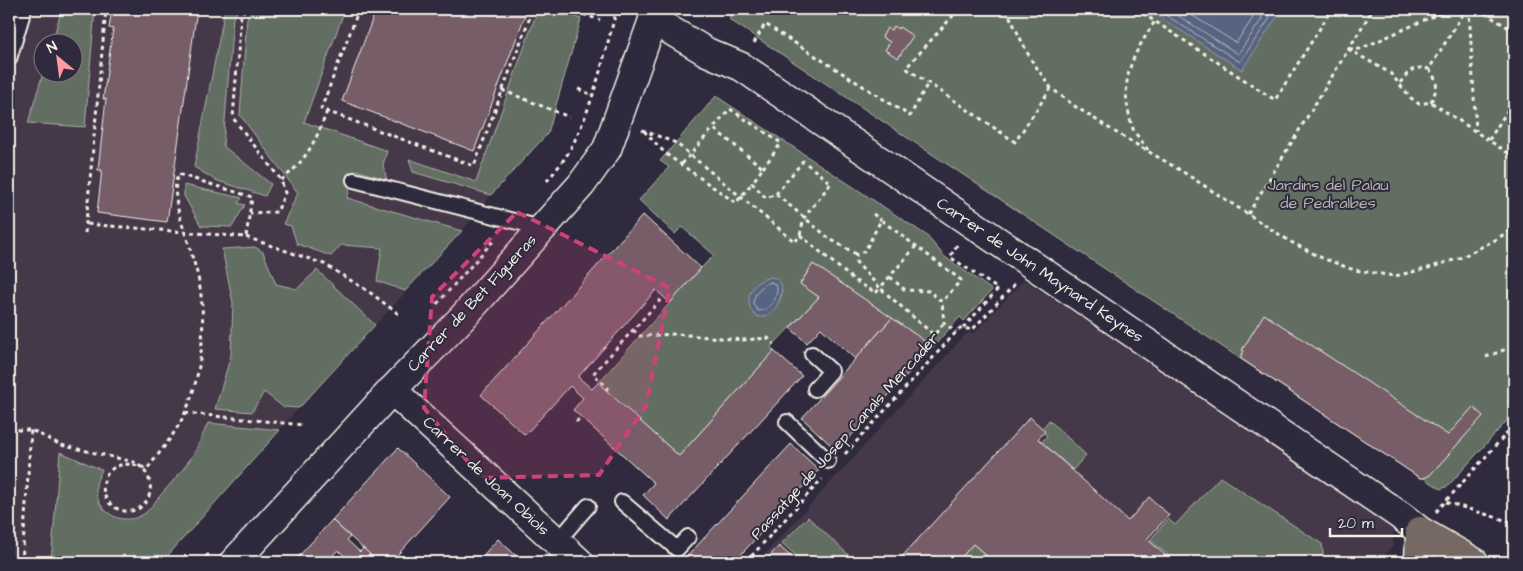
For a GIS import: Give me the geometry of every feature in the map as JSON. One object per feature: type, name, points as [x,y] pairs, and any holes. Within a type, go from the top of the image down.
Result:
[{"type":"main road","points":[[1419,562],[1420,531],[1474,562]]},
{"type":"street","name":"Carrer de Bet Figueras","points":[[224,555],[392,390],[462,317],[581,185],[607,149],[653,14]]},
{"type":"street","name":"Carrer de John Maynard Keynes","points":[[653,14],[706,52],[742,67],[1402,516],[1420,531]]},
{"type":"street","name":"Carrer de Joan Obiols","points":[[392,390],[579,562]]},
{"type":"lane","points":[[9,59],[24,9]]},
{"type":"lane","points":[[354,180],[541,228]]},
{"type":"lane","points":[[812,354],[831,371],[815,389]]},
{"type":"lane","points":[[787,422],[832,464]]},
{"type":"lane","points":[[622,502],[678,549],[688,537]]},
{"type":"lane","points":[[557,542],[588,506]]},
{"type":"path","points":[[85,233],[106,9]]},
{"type":"path","points":[[245,9],[241,14],[233,118],[281,180],[285,193],[277,212],[250,212]]},
{"type":"path","points":[[359,9],[321,109],[474,166],[532,9]]},
{"type":"path","points":[[568,9],[600,20]]},
{"type":"path","points":[[542,187],[572,147],[596,87],[615,16],[619,9]]},
{"type":"path","points":[[959,9],[906,68],[1015,142],[1052,88]]},
{"type":"path","points":[[1006,9],[1030,58],[1052,88],[1076,107],[1180,170],[1291,242],[1322,258],[1354,270],[1395,276],[1460,258],[1497,239],[1514,227]]},
{"type":"path","points":[[1136,9],[1275,100],[1332,9]]},
{"type":"path","points":[[1248,214],[1373,9]]},
{"type":"path","points":[[1348,49],[1360,49],[1449,9]]},
{"type":"path","points":[[1428,69],[1468,9]]},
{"type":"path","points":[[1468,9],[1476,132]]},
{"type":"path","points":[[1478,9],[1514,31]]},
{"type":"path","points":[[1150,152],[1134,131],[1129,115],[1125,88],[1128,72],[1135,56],[1155,21]]},
{"type":"path","points":[[754,43],[765,24],[910,116],[928,83]]},
{"type":"path","points":[[1348,49],[1390,73],[1419,104],[1431,102],[1514,158]]},
{"type":"path","points":[[1400,83],[1409,72],[1417,67],[1428,69],[1436,80],[1436,91],[1431,102]]},
{"type":"path","points":[[578,89],[590,94]]},
{"type":"path","points":[[502,90],[569,117]]},
{"type":"path","points":[[1489,140],[1514,100]]},
{"type":"path","points":[[682,164],[690,155],[713,128],[730,109],[781,143],[752,183],[740,196],[736,203],[666,154],[642,130],[676,143],[690,155],[740,196],[795,242],[800,235],[804,218],[832,183],[803,161],[776,194],[766,198],[752,183]]},
{"type":"path","points":[[281,180],[292,172],[308,153],[321,128],[327,111]]},
{"type":"path","points":[[713,128],[763,168]]},
{"type":"path","points":[[9,430],[30,430],[61,445],[134,462],[140,466],[146,471],[150,479],[150,494],[146,502],[132,510],[117,509],[105,498],[103,490],[106,474],[117,465],[135,464],[141,467],[146,469],[170,438],[185,413],[198,376],[203,326],[198,278],[175,197],[175,184],[178,174],[252,197],[246,237]]},
{"type":"path","points":[[776,194],[830,239],[856,254],[865,251],[881,220]]},
{"type":"path","points":[[873,214],[961,280],[942,302]]},
{"type":"path","name":"Carrer de Bet Figueras","points":[[432,310],[512,220]]},
{"type":"path","points":[[86,224],[246,237],[324,264],[368,291],[400,315]]},
{"type":"path","points":[[800,235],[854,280],[876,293],[916,246]]},
{"type":"path","name":"Passatge de Josep Canals Mercader","points":[[957,245],[950,258],[998,290],[963,329]]},
{"type":"path","points":[[856,254],[856,262],[880,288],[934,335],[944,323],[942,302],[929,290],[905,290],[890,277]]},
{"type":"path","name":"Passatge de Josep Canals Mercader","points":[[746,562],[832,464],[956,332],[960,329],[973,329],[1015,284]]},
{"type":"path","points":[[606,390],[608,388],[593,374],[663,296]]},
{"type":"path","points":[[944,323],[956,332]]},
{"type":"path","points":[[633,330],[640,336],[676,334],[743,340],[768,338],[774,344]]},
{"type":"path","points":[[1486,357],[1514,346]]},
{"type":"path","points":[[185,413],[303,425]]},
{"type":"path","points":[[576,422],[581,417]]},
{"type":"path","points":[[1438,510],[1514,425]]},
{"type":"path","points":[[22,562],[30,430]]},
{"type":"path","points":[[1446,502],[1514,523]]},
{"type":"path","points":[[200,562],[224,555]]},
{"type":"highlighted area","points":[[517,212],[670,288],[646,406],[599,475],[481,478],[424,408],[432,297]]},
{"type":"shaded area","points":[[9,9],[586,9],[581,19],[548,133],[491,195],[462,231],[299,408],[162,562],[9,562]]},
{"type":"shaded area","points":[[1024,280],[1387,519],[1394,529],[1393,546],[1377,562],[758,562],[966,334],[975,332]]},
{"type":"green space","points":[[62,9],[95,9],[85,127],[28,123],[40,82],[82,82],[82,32],[55,32]]},
{"type":"green space","points":[[225,9],[239,9],[233,18],[223,146],[271,184],[265,196],[215,180],[194,167]]},
{"type":"green space","points":[[253,9],[345,9],[304,122],[387,151],[383,165],[387,180],[356,170],[347,198],[462,231],[405,291],[377,281],[382,248],[341,245],[331,256],[297,244],[291,226],[283,224],[298,193],[240,115],[247,18]]},
{"type":"green space","points":[[538,9],[554,9],[581,19],[548,133],[491,195],[413,172],[409,159],[476,182]]},
{"type":"green space","name":"Jardins del Palau de Pedralbes","points":[[729,9],[1514,9],[1514,413],[1448,486],[1441,489],[1424,478],[1420,478],[730,20]]},
{"type":"green space","points":[[716,96],[926,235],[945,257],[992,290],[964,321],[960,317],[933,347],[813,264],[800,283],[819,297],[771,347],[774,351],[679,456],[598,383],[714,255],[682,227],[675,234],[639,200],[669,167],[660,161]],"holes":[[[767,278],[777,279],[782,290],[781,295],[772,310],[763,316],[749,300],[755,287]]]},
{"type":"green space","points":[[184,185],[242,198],[238,203],[245,205],[232,227],[201,226],[184,196]]},
{"type":"green space","points":[[255,247],[263,252],[276,284],[297,289],[317,270],[375,325],[299,408],[283,407],[264,392],[252,412],[215,409],[231,355],[233,303],[222,249]]},
{"type":"green space","points":[[1049,420],[1086,455],[1073,470],[1042,442],[1047,436],[1041,430]]},
{"type":"green space","points":[[208,423],[280,430],[162,562],[51,562],[60,452],[102,470],[96,485],[100,503],[105,510],[117,518],[132,519],[148,510],[184,468],[196,449]]},
{"type":"green space","points":[[1220,477],[1322,544],[1324,562],[1176,562],[1150,540],[1168,519],[1175,525]]},
{"type":"green space","points":[[808,517],[856,562],[803,562],[782,543]]},
{"type":"green space","points":[[973,544],[994,562],[961,562],[959,560]]},
{"type":"water","points":[[1150,9],[1268,9],[1278,15],[1242,70]]},
{"type":"water","points":[[771,277],[777,279],[781,284],[781,296],[776,307],[767,315],[760,317],[754,314],[750,307],[749,298],[752,290],[759,282]]},
{"type":"building","points":[[112,9],[197,9],[167,222],[97,213],[102,170],[98,170],[106,99],[103,99],[113,29],[109,28]]},
{"type":"building","points":[[376,9],[514,9],[526,13],[474,151],[342,101]]},
{"type":"building","points":[[894,26],[913,36],[898,58],[885,50],[890,42],[882,37],[887,28],[891,30]]},
{"type":"building","points":[[643,215],[701,268],[670,303],[656,290],[578,377],[592,389],[598,383],[679,456],[774,351],[802,376],[669,520],[643,495],[654,483],[573,410],[583,398],[570,386],[525,435],[481,395]]},
{"type":"building","points":[[813,264],[892,318],[855,359],[821,328],[807,343],[790,328],[819,297],[800,284]]},
{"type":"building","points":[[1264,314],[1448,435],[1473,407],[1483,416],[1430,475],[1420,478],[1240,358],[1244,351],[1242,350]]},
{"type":"building","points":[[892,318],[933,347],[837,451],[802,418]]},
{"type":"building","points":[[1030,417],[1045,431],[1038,439],[1128,521],[1149,497],[1169,515],[1147,539],[1173,562],[994,562],[973,544],[959,560],[961,562],[897,562]]},
{"type":"building","points":[[791,444],[819,470],[734,562],[682,562]]},
{"type":"building","points":[[398,448],[450,497],[391,562],[378,562],[332,520]]},
{"type":"building","points":[[332,520],[350,537],[347,540],[360,552],[363,548],[370,554],[363,562],[345,562],[348,559],[338,550],[328,560],[330,562],[304,562],[298,557]]},
{"type":"building","points":[[498,539],[523,562],[477,562]]},
{"type":"building","points":[[779,546],[797,562],[764,562]]}]
